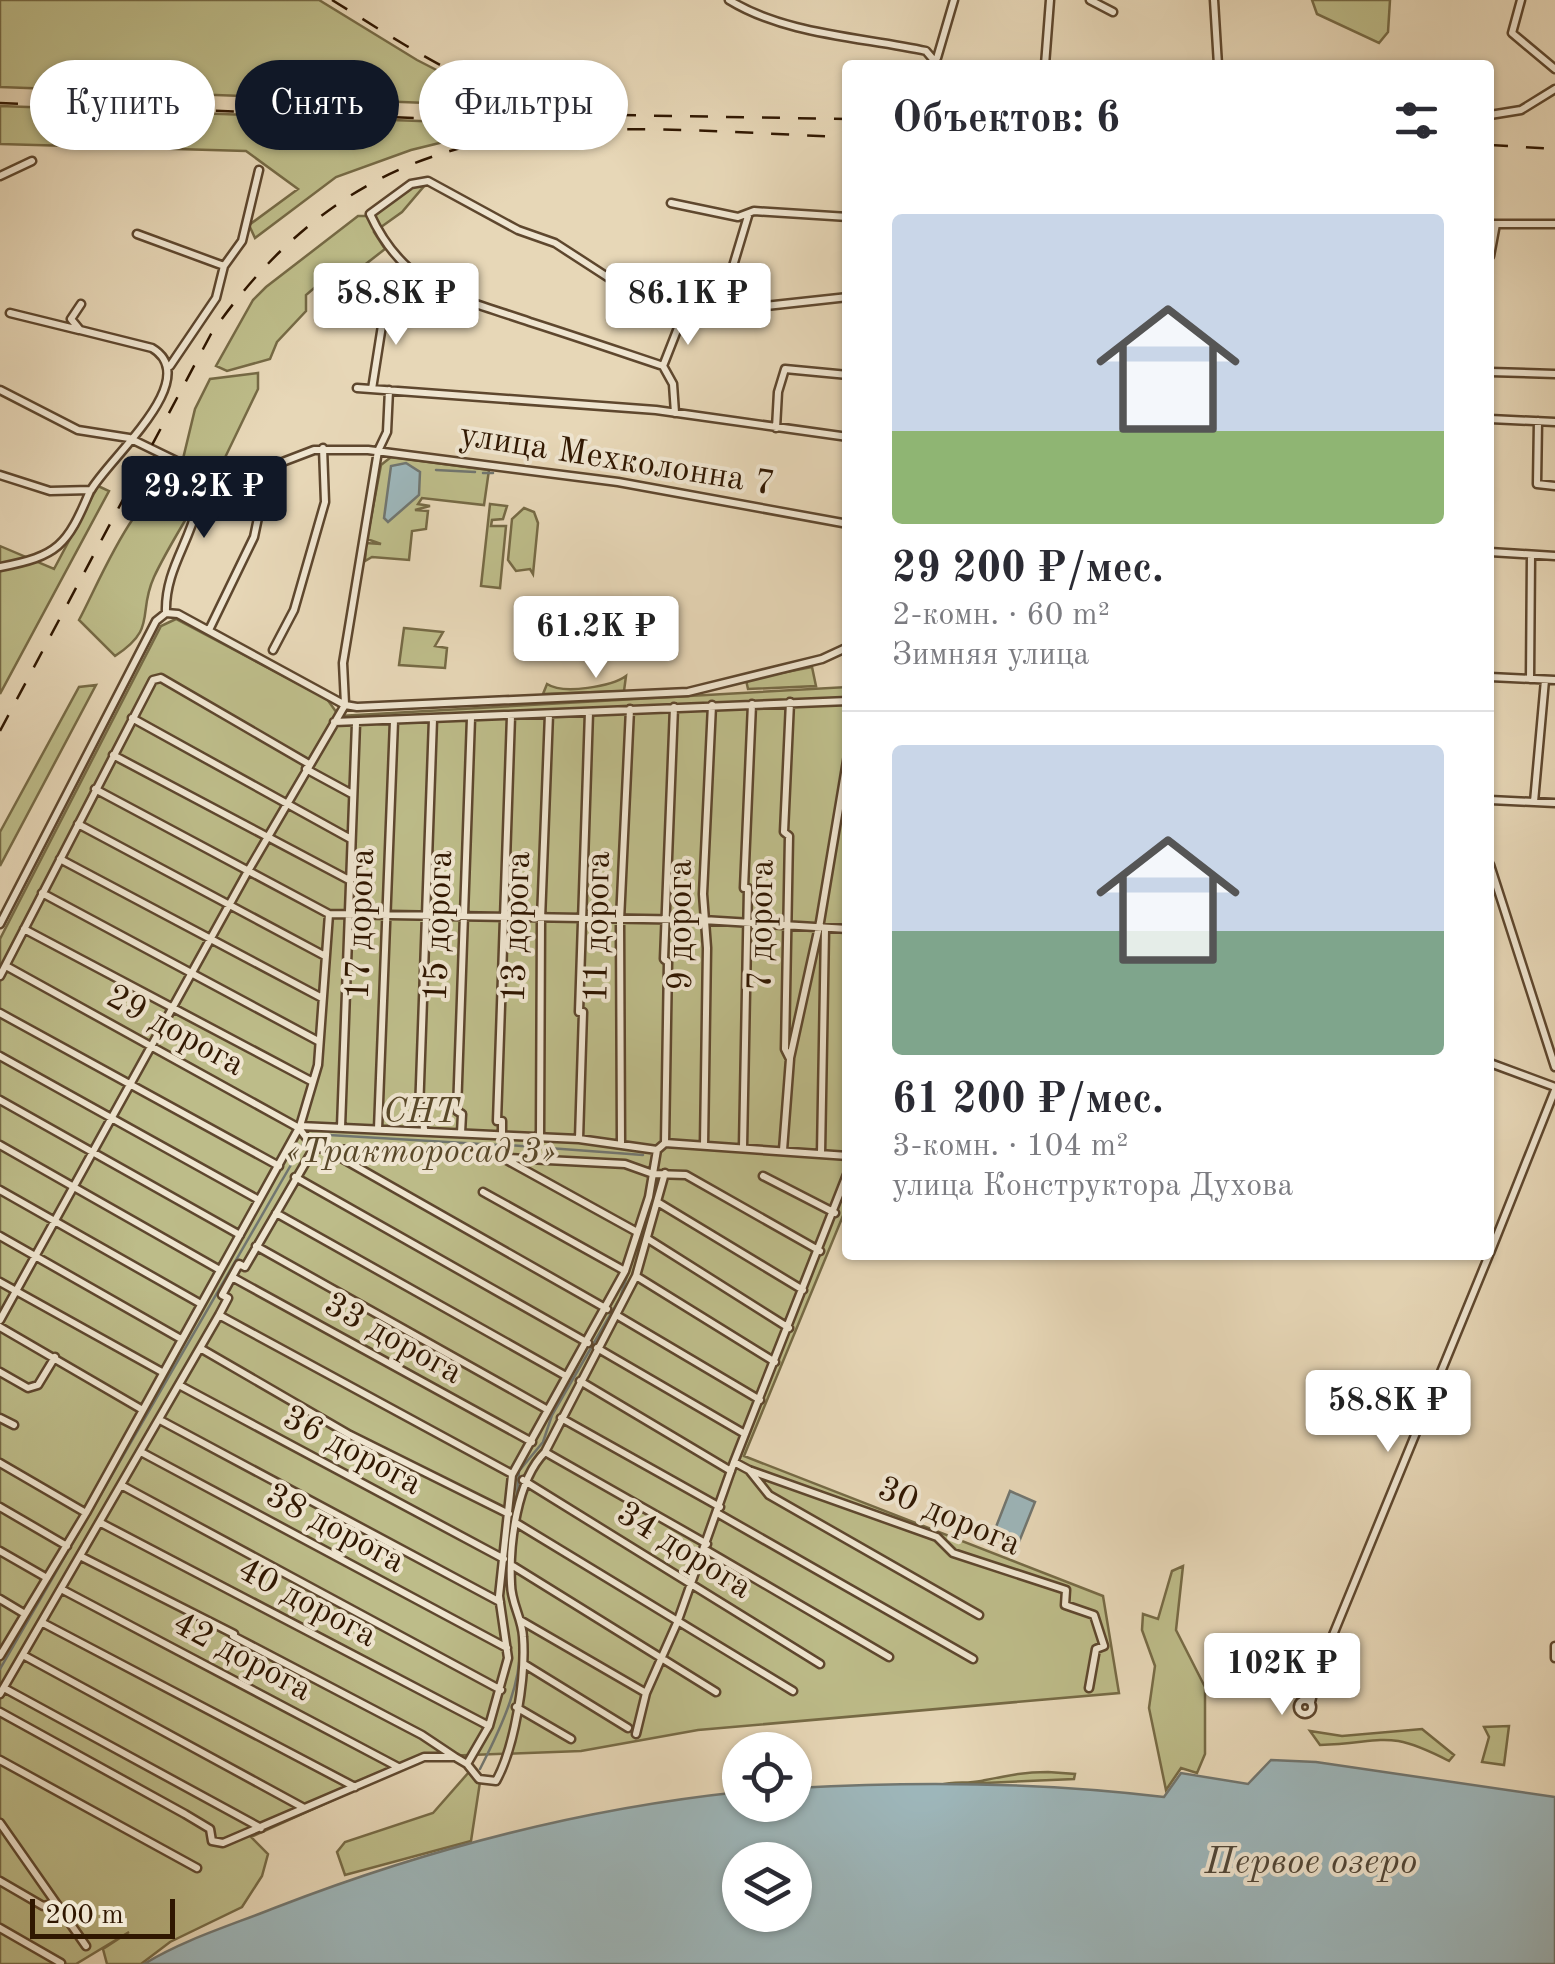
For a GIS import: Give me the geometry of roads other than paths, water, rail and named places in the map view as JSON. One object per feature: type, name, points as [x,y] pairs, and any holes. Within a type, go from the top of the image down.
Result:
[{"type":"street","points":[[730,0],[774,20],[926,50],[935,60]]},
{"type":"street","points":[[938,60],[954,0]]},
{"type":"street","points":[[1045,60],[1050,0]]},
{"type":"street","points":[[1090,0],[1113,12]]},
{"type":"street","points":[[1214,0],[1218,60]]},
{"type":"street","points":[[1521,0],[1512,32],[1555,68]]},
{"type":"street","points":[[1494,115],[1521,110],[1555,89]]},
{"type":"street","points":[[0,176],[32,161]]},
{"type":"street","points":[[0,566],[49,556],[75,527],[91,490],[164,398],[169,367],[216,298],[224,266],[242,241],[258,170]]},
{"type":"street","points":[[675,413],[673,384],[662,366],[452,299],[401,262],[382,240],[370,214],[411,184],[428,182],[518,230],[555,243],[649,304],[683,314],[842,298]]},
{"type":"street","points":[[671,203],[748,216]]},
{"type":"street","points":[[741,307],[733,266],[748,216],[754,212],[842,217]]},
{"type":"street","points":[[1494,224],[1555,224]]},
{"type":"street","points":[[137,234],[224,266]]},
{"type":"street","points":[[372,389],[386,300]]},
{"type":"street","points":[[80,304],[71,319],[80,330]]},
{"type":"street","points":[[10,313],[152,348],[169,367]]},
{"type":"street","points":[[662,366],[683,314]]},
{"type":"street","points":[[776,428],[778,392],[785,369],[842,375]]},
{"type":"street","points":[[1494,372],[1555,374]]},
{"type":"street","points":[[357,388],[675,413],[842,436]]},
{"type":"street","points":[[0,390],[78,430],[129,438],[197,471],[268,470],[323,448],[326,502],[294,610],[273,650]]},
{"type":"street","points":[[141,1409],[0,1324],[248,871],[345,705],[342,662],[378,451],[387,432],[390,390]]},
{"type":"street","points":[[1494,419],[1555,422]]},
{"type":"street","points":[[1538,421],[1537,484],[1555,486]]},
{"type":"street","name":"улица Мехколонна 7","points":[[323,448],[378,451],[618,482],[842,523]]},
{"type":"street","points":[[209,630],[254,538],[268,470]]},
{"type":"street","points":[[166,613],[167,580],[202,501],[197,471]]},
{"type":"street","points":[[0,475],[50,491],[91,490]]},
{"type":"street","points":[[1494,552],[1555,556]]},
{"type":"street","points":[[1530,679],[1531,554]]},
{"type":"street","points":[[0,924],[156,621],[166,613],[178,614],[345,705],[480,704],[673,694],[822,659],[842,650]]},
{"type":"street","points":[[1494,677],[1555,680]]},
{"type":"street","points":[[0,976],[148,685],[161,678],[352,794]]},
{"type":"street","points":[[1534,802],[1545,680]]},
{"type":"street","points":[[334,722],[842,700]]},
{"type":"street","name":"7 дорога","points":[[782,1150],[790,1059],[784,1049],[790,702]]},
{"type":"street","points":[[743,1147],[748,888],[744,888],[752,704]]},
{"type":"street","name":"9 дорога","points":[[704,1145],[707,948],[703,920],[712,705]]},
{"type":"street","points":[[665,1144],[668,962],[664,959],[664,920],[674,707]]},
{"type":"street","name":"11 дорога","points":[[621,1145],[620,920],[630,710]]},
{"type":"street","points":[[579,1139],[583,1012],[579,1012],[579,919],[589,712]]},
{"type":"street","name":"13 дорога","points":[[540,1137],[541,919],[549,714]]},
{"type":"street","points":[[502,1134],[502,1121],[496,1121],[511,716]]},
{"type":"street","points":[[132,718],[349,838]]},
{"type":"street","name":"15 дорога","points":[[461,1133],[462,1114],[458,1111],[471,718]]},
{"type":"street","points":[[424,1130],[424,1112],[419,1112],[433,719]]},
{"type":"street","name":"17 дорога","points":[[378,1128],[394,721]]},
{"type":"street","points":[[340,1127],[356,723]]},
{"type":"street","points":[[113,755],[348,880]]},
{"type":"street","points":[[95,790],[329,914],[703,920],[842,929]]},
{"type":"street","points":[[790,1059],[821,928],[842,793]]},
{"type":"street","points":[[1494,800],[1555,803]]},
{"type":"street","points":[[78,824],[325,956]]},
{"type":"street","points":[[60,859],[322,998]]},
{"type":"street","points":[[1494,877],[1555,1067]]},
{"type":"street","points":[[42,893],[318,1041]]},
{"type":"street","points":[[0,1656],[3,1643],[86,1513],[299,1127],[318,1065],[329,914]]},
{"type":"street","points":[[821,928],[821,1154]]},
{"type":"street","points":[[24,929],[311,1081]]},
{"type":"street","name":"29 дорога","points":[[6,966],[299,1127],[314,1148]]},
{"type":"street","points":[[0,1013],[279,1166]]},
{"type":"street","points":[[0,1056],[260,1200]]},
{"type":"street","points":[[1494,1065],[1555,1089],[1494,1244]]},
{"type":"street","points":[[0,1100],[240,1235]]},
{"type":"street","points":[[299,1127],[502,1134],[657,1150]]},
{"type":"street","points":[[0,1144],[220,1270]]},
{"type":"street","points":[[468,1764],[489,1726],[501,1690],[507,1648],[500,1602],[512,1474],[608,1309],[625,1271],[657,1150],[665,1144],[704,1145],[842,1156]]},
{"type":"street","points":[[262,1829],[2,1691],[200,1348],[238,1264],[245,1267],[314,1148],[625,1164],[652,1174],[686,1175],[820,1251]]},
{"type":"street","points":[[339,1149],[343,1160],[608,1309]]},
{"type":"street","points":[[501,1157],[637,1232]]},
{"type":"street","points":[[82,1558],[422,1735],[468,1764],[479,1779],[496,1781],[524,1664],[512,1565],[523,1480],[545,1452],[597,1348],[618,1316],[636,1276],[665,1174]]},
{"type":"street","points":[[763,1176],[835,1213]]},
{"type":"street","points":[[296,1177],[588,1343]]},
{"type":"street","points":[[0,1190],[201,1304]]},
{"type":"street","points":[[636,1734],[646,1693],[677,1624],[734,1462],[842,1191]]},
{"type":"street","points":[[483,1192],[625,1271]]},
{"type":"street","points":[[659,1203],[804,1290]]},
{"type":"street","points":[[276,1213],[566,1376]]},
{"type":"street","points":[[0,1236],[181,1338]]},
{"type":"street","points":[[648,1239],[789,1328]]},
{"type":"street","points":[[256,1246],[548,1410]]},
{"type":"street","points":[[1307,1701],[1488,1260]]},
{"type":"street","points":[[636,1276],[775,1362]]},
{"type":"street","name":"33 дорога","points":[[232,1277],[532,1442]]},
{"type":"street","points":[[0,1282],[162,1372]]},
{"type":"street","points":[[218,1315],[512,1474]]},
{"type":"street","points":[[618,1316],[760,1400]]},
{"type":"street","points":[[200,1348],[350,1435],[509,1514]]},
{"type":"street","points":[[597,1348],[745,1434]]},
{"type":"street","points":[[0,1372],[28,1388],[38,1385],[55,1357]]},
{"type":"street","points":[[580,1381],[731,1471]]},
{"type":"street","name":"36 дорога","points":[[178,1385],[504,1559]]},
{"type":"street","points":[[0,1418],[14,1426]]},
{"type":"street","points":[[561,1418],[973,1659]]},
{"type":"street","points":[[160,1420],[500,1602]]},
{"type":"street","name":"38 дорога","points":[[140,1452],[507,1648]]},
{"type":"street","points":[[545,1452],[889,1657]]},
{"type":"street","points":[[734,1462],[750,1470],[768,1496],[979,1615]]},
{"type":"street","points":[[0,1463],[86,1513]]},
{"type":"street","name":"30 дорога","points":[[750,1470],[937,1537],[953,1553],[1066,1590],[1065,1605],[1094,1615],[1102,1630],[1104,1646],[1096,1649],[1089,1688]]},
{"type":"street","name":"34 дорога","points":[[523,1480],[820,1664]]},
{"type":"street","points":[[122,1484],[501,1690]]},
{"type":"street","points":[[0,1508],[67,1546]]},
{"type":"street","name":"40 дорога","points":[[101,1524],[489,1726]]},
{"type":"street","points":[[518,1524],[793,1691]]},
{"type":"street","points":[[0,1551],[48,1578]]},
{"type":"street","points":[[512,1565],[716,1692]]},
{"type":"street","name":"42 дорога","points":[[62,1590],[399,1768]]},
{"type":"street","points":[[0,1599],[24,1614]]},
{"type":"street","points":[[520,1620],[646,1693]]},
{"type":"street","points":[[43,1623],[355,1787]]},
{"type":"street","points":[[23,1655],[305,1809]]},
{"type":"street","points":[[524,1664],[628,1728]]},
{"type":"street","points":[[516,1708],[571,1739]]},
{"type":"street","points":[[0,1712],[210,1829],[212,1841],[223,1843],[424,1758],[456,1757]]},
{"type":"street","points":[[0,1760],[197,1868]]},
{"type":"street","points":[[0,1822],[86,1946]]},
{"type":"street","points":[[0,1838],[11,1840]]},
{"type":"street","points":[[0,1882],[44,1906],[56,1903]]},
{"type":"street","points":[[0,1928],[61,1963]]},
{"type":"water","points":[[406,463],[420,472],[419,495],[388,522],[384,518],[391,466]]},
{"type":"water","points":[[1010,1491],[1035,1502],[1019,1542],[994,1532]]},
{"type":"water","name":"Первое озеро","points":[[1271,1760],[1316,1762],[1555,1797],[1555,1964],[144,1964],[209,1933],[390,1867],[504,1834],[621,1809],[722,1794],[722,1822],[812,1822],[812,1787],[1026,1786],[1164,1797],[1181,1773],[1248,1784]]},
{"type":"waterway","points":[[436,470],[475,472]]},
{"type":"waterway","points":[[483,473],[493,473]]},
{"type":"waterway","points":[[312,1134],[498,1145]]},
{"type":"waterway","points":[[0,1669],[303,1144]]},
{"type":"waterway","points":[[507,1145],[643,1155]]},
{"type":"waterway","points":[[516,1506],[519,1471],[543,1442],[552,1415],[620,1298],[658,1179]]},
{"type":"waterway","points":[[480,1769],[503,1719],[519,1666],[519,1630],[510,1599]]},
{"type":"railway","points":[[332,0],[431,60]]},
{"type":"railway","points":[[0,103],[419,118]]},
{"type":"railway","points":[[628,115],[842,119]]},
{"type":"railway","points":[[0,731],[211,334],[277,255],[346,199],[419,162],[495,140],[576,131],[662,130],[842,137]]},
{"type":"railway","points":[[1494,145],[1555,149]]},
{"type":"park label","name":"СНТ «Тракторосад 3»","points":[[421,1132]]}]
